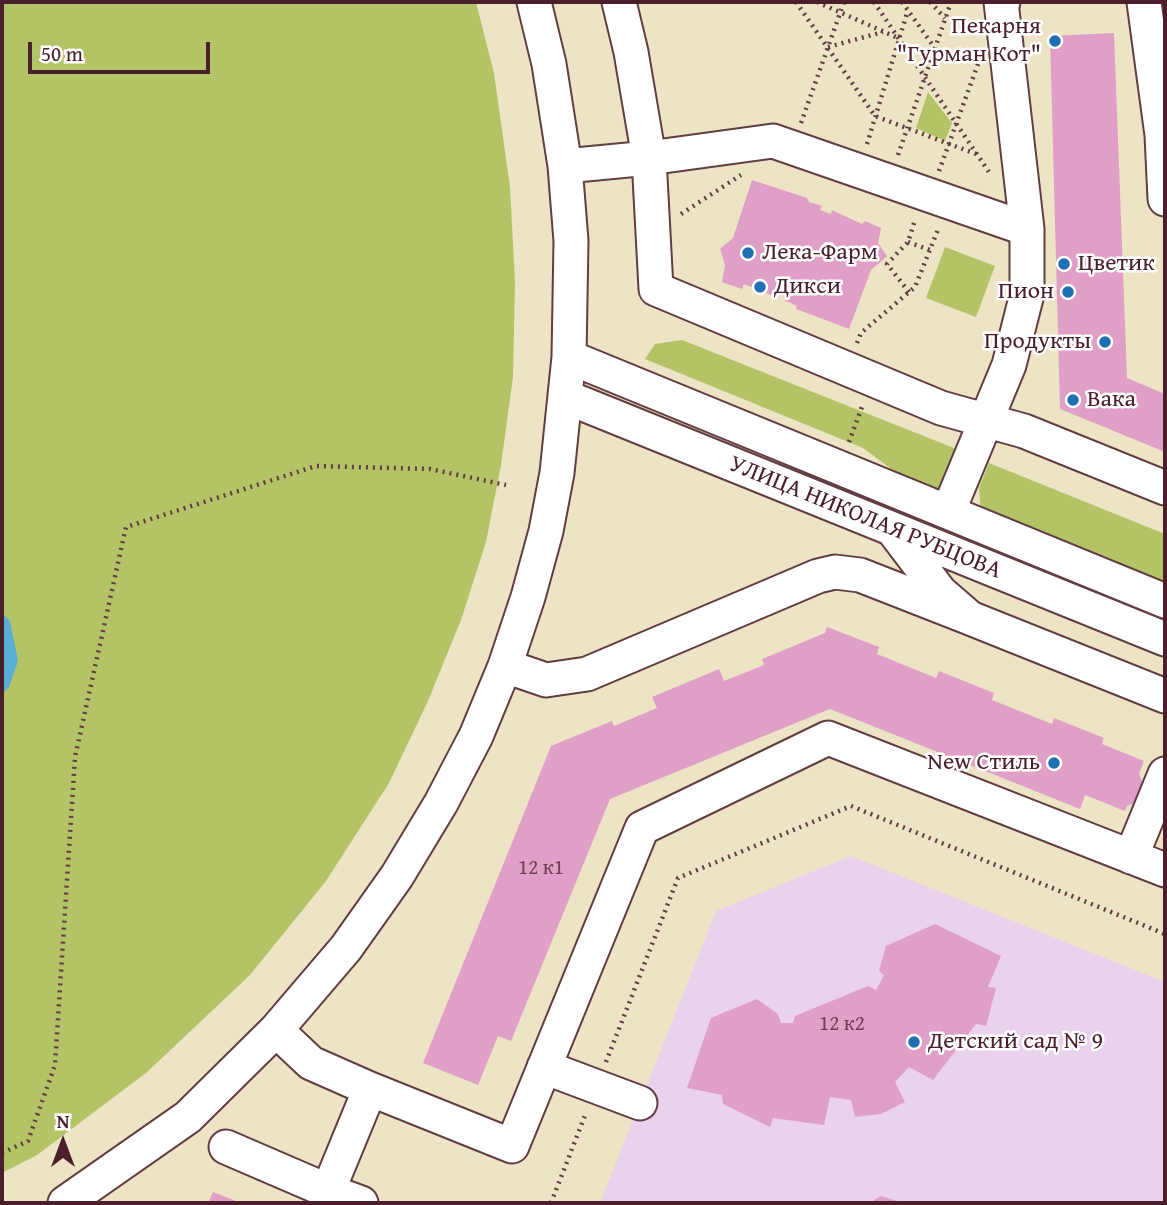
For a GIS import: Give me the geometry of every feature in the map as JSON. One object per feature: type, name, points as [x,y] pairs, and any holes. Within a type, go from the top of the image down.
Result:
[{"type":"street","points":[[65,1203],[188,1117],[276,1030],[346,948],[397,876],[441,803],[476,736],[505,666],[546,531],[557,473],[569,357],[571,242],[565,166],[549,64],[534,2]]},
{"type":"street","points":[[619,2],[631,52],[649,158],[656,289],[941,408],[1024,431],[1165,488]]},
{"type":"street","points":[[948,512],[1009,365],[1027,293],[1027,229],[1002,2]]},
{"type":"street","points":[[1144,2],[1162,135],[1165,200]]},
{"type":"street","points":[[565,166],[773,141],[1027,229]]},
{"type":"street","name":"УЛИЦА НИКОЛАЯ РУБЦОВА","points":[[569,357],[1165,601]]},
{"type":"street","name":"УЛИЦА НИКОЛАЯ РУБЦОВА","points":[[566,397],[1165,639]]},
{"type":"street","points":[[893,530],[940,592],[970,618]]},
{"type":"street","points":[[505,666],[546,680],[586,674],[818,576],[835,572],[860,575],[1165,696]]},
{"type":"street","points":[[276,1030],[311,1063],[512,1146],[642,828],[828,738],[1165,870]]},
{"type":"street","points":[[1132,857],[1165,774]]},
{"type":"street","points":[[544,1067],[640,1103]]},
{"type":"street","points":[[328,1191],[370,1089]]},
{"type":"street","points":[[226,1147],[361,1203]]},
{"type":"path","points":[[796,2],[875,116],[976,154]]},
{"type":"path","points":[[817,2],[899,39]]},
{"type":"path","points":[[792,148],[844,2]]},
{"type":"path","points":[[874,2],[997,184]]},
{"type":"path","points":[[902,2],[934,48]]},
{"type":"path","points":[[930,2],[945,18]]},
{"type":"path","points":[[895,163],[951,2]]},
{"type":"path","points":[[866,147],[908,10]]},
{"type":"path","points":[[828,48],[883,32]]},
{"type":"path","points":[[937,178],[978,62]]},
{"type":"path","points":[[681,226],[681,214],[749,169]]},
{"type":"path","points":[[909,292],[887,264],[908,242],[918,209]]},
{"type":"path","points":[[857,344],[861,334],[915,287],[943,218]]},
{"type":"path","points":[[908,242],[930,250]]},
{"type":"path","points":[[846,448],[863,403]]},
{"type":"path","points":[[2,1153],[27,1141],[55,1065],[75,757],[126,527],[316,466],[430,469],[506,485]]},
{"type":"path","points":[[551,1203],[678,878],[851,806],[1165,934]]},
{"type":"shaded area","name":"Детский сад № 9","points":[[851,856],[1165,982],[1165,1203],[600,1203],[716,911]]},
{"type":"green space","points":[[2,2],[476,2],[494,73],[510,187],[515,282],[513,377],[501,465],[486,542],[461,620],[428,701],[389,783],[326,881],[250,975],[146,1073],[37,1155],[2,1173]]},
{"type":"green space","points":[[928,92],[952,123],[945,141],[916,128]]},
{"type":"green space","points":[[945,247],[995,266],[976,317],[926,298]]},
{"type":"green space","points":[[682,340],[964,452],[954,477],[936,495],[913,485],[863,448],[645,359],[655,344]]},
{"type":"green space","points":[[989,463],[1165,534],[1165,587],[981,513],[979,488]]},
{"type":"water","points":[[2,613],[10,621],[18,661],[9,687],[2,694]]},
{"type":"building","points":[[1114,33],[1127,378],[1165,394],[1165,452],[1060,409],[1050,36]]},
{"type":"building","points":[[752,180],[807,198],[809,202],[822,206],[820,210],[831,214],[832,210],[862,224],[865,221],[881,228],[878,243],[887,256],[871,270],[849,329],[796,309],[797,306],[784,300],[787,297],[773,291],[771,295],[744,284],[742,289],[722,282],[725,265],[720,249],[733,238]]},
{"type":"building","points":[[827,627],[879,647],[877,654],[936,678],[939,671],[994,693],[992,700],[1052,724],[1054,718],[1104,738],[1102,744],[1144,761],[1139,774],[1143,783],[1141,794],[1125,811],[1085,795],[1080,809],[830,709],[610,799],[511,1041],[498,1036],[478,1085],[423,1063],[551,746],[612,721],[614,726],[657,708],[652,697],[719,669],[724,681],[764,665],[762,659],[825,633]]},
{"type":"building","points":[[935,924],[1001,956],[988,987],[996,988],[986,1026],[976,1024],[933,1080],[909,1067],[895,1082],[905,1102],[881,1114],[855,1117],[851,1100],[830,1097],[824,1125],[773,1118],[770,1127],[723,1104],[722,1095],[687,1088],[711,1018],[757,999],[778,1014],[781,1023],[793,1023],[795,1016],[868,986],[876,990],[884,975],[879,971],[886,946]]},
{"type":"building","points":[[213,1192],[241,1203],[208,1203]]},
{"type":"building","points":[[881,1196],[903,1203],[869,1203]]},
{"type":"place","name":"Пекарня \"Гурман Кот\"","points":[[1055,41]]},
{"type":"place","name":"Лека-Фарм","points":[[748,253]]},
{"type":"place","name":"Цветик","points":[[1064,264]]},
{"type":"place","name":"Дикси","points":[[760,287]]},
{"type":"place","name":"Пион","points":[[1068,292]]},
{"type":"place","name":"Продукты","points":[[1105,342]]},
{"type":"place","name":"Вака","points":[[1073,400]]},
{"type":"place","name":"New Стиль","points":[[1054,763]]},
{"type":"place","name":"Детский сад № 9","points":[[914,1042]]}]
